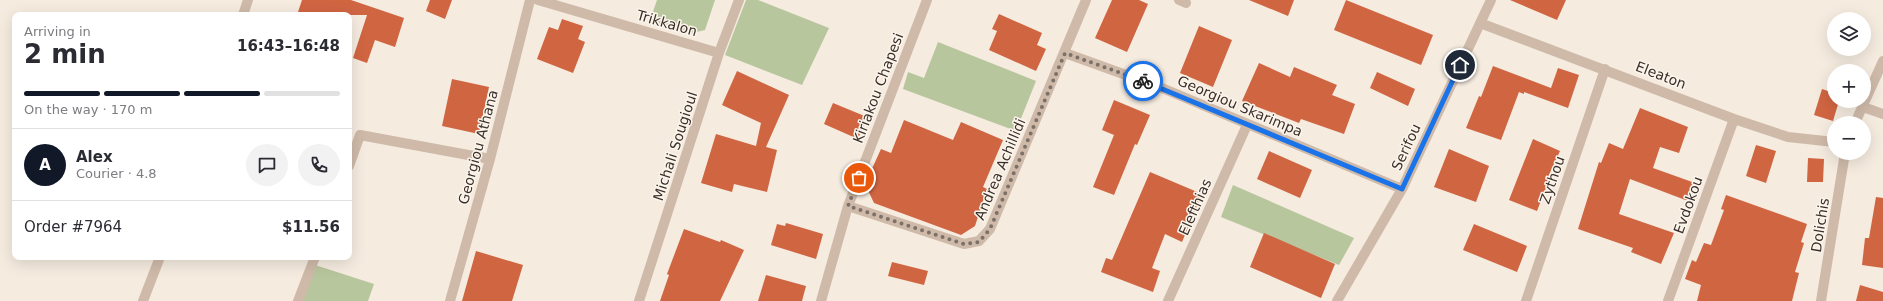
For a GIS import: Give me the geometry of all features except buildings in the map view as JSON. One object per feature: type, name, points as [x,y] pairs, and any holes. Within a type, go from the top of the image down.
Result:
[{"type":"street","points":[[244,12],[248,0]]},
{"type":"street","name":"Georgiou Athana","points":[[450,301],[490,159],[530,0]]},
{"type":"street","name":"Trikkalon","points":[[538,0],[720,53]]},
{"type":"street","name":"Michali Sougioul","points":[[639,301],[720,53],[740,0]]},
{"type":"street","name":"Kiriakou Chapesi","points":[[821,301],[848,206],[927,0]]},
{"type":"street","name":"Andrea Achillidi","points":[[848,206],[964,244],[979,242],[990,229],[1086,0]]},
{"type":"street","name":"Serifou","points":[[1337,301],[1402,189],[1491,0]]},
{"type":"street","name":"Eleaton","points":[[1480,23],[1734,119],[1788,137],[1827,141]]},
{"type":"street","name":"Georgiou Skarimpa","points":[[1065,53],[1162,88],[1402,189]]},
{"type":"street","points":[[1871,87],[1883,61]]},
{"type":"street","name":"Zythou","points":[[1526,301],[1605,69]]},
{"type":"street","points":[[1865,108],[1883,114]]},
{"type":"street","name":"Evdokou","points":[[1668,301],[1734,119]]},
{"type":"street","name":"Elefthias","points":[[1168,301],[1247,125]]},
{"type":"street","points":[[352,158],[360,135],[490,159]]},
{"type":"street","name":"Dolichis","points":[[1821,301],[1844,160]]},
{"type":"street","points":[[143,301],[159,260]]},
{"type":"street","points":[[298,301],[314,260]]},
{"type":"green space","points":[[657,0],[715,0],[705,30],[688,34],[649,23]]},
{"type":"green space","points":[[746,0],[758,0],[829,28],[802,85],[725,55]]},
{"type":"green space","points":[[938,42],[1036,81],[1016,131],[903,89],[908,72],[924,78]]},
{"type":"green space","points":[[1233,185],[1354,238],[1339,265],[1221,217]]},
{"type":"green space","points":[[312,264],[374,284],[368,301],[299,301]]},
{"type":"way so far","points":[[859,178],[848,206],[964,244],[979,242],[990,229],[1065,53],[1143,81]]},
{"type":"route","points":[[1143,81],[1402,189],[1460,65]]}]
